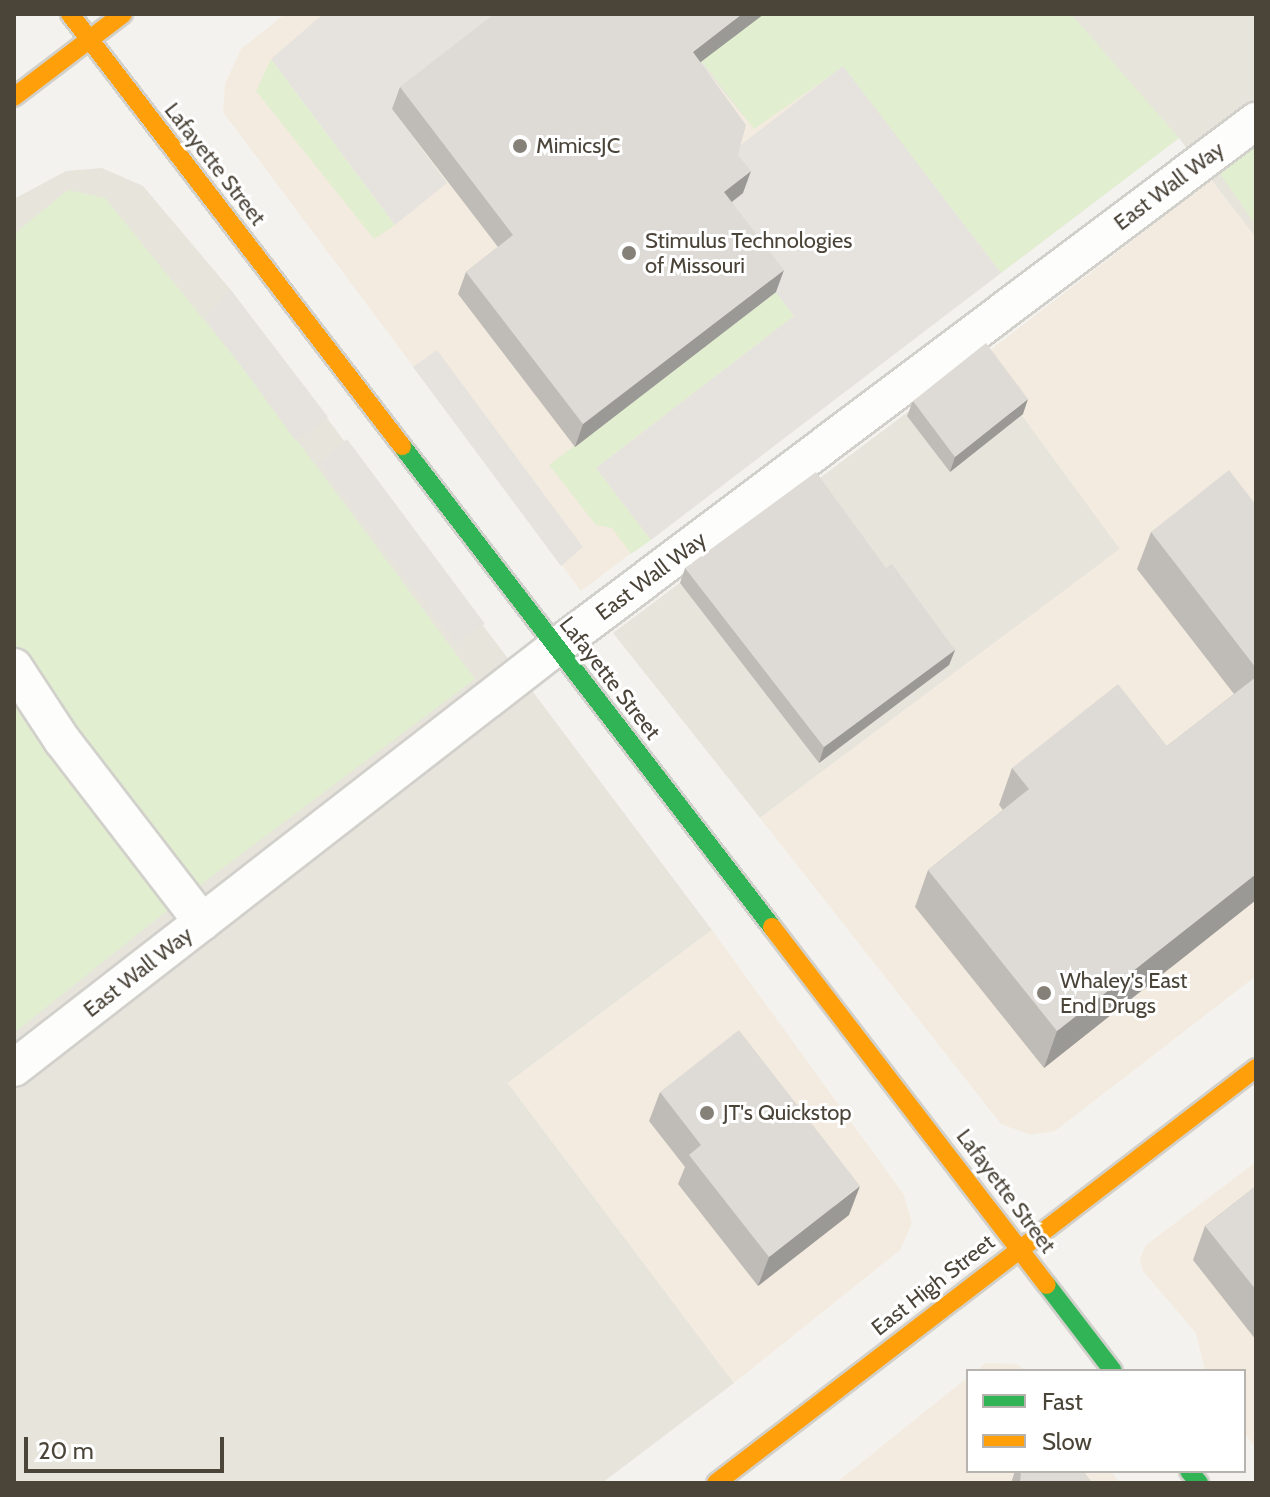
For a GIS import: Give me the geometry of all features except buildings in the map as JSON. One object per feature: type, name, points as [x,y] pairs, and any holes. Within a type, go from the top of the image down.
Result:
[{"type":"main road","name":"Lafayette Street","points":[[70,14],[1111,1369]]},
{"type":"main road","points":[[14,97],[123,14]]},
{"type":"main road","name":"East High Street","points":[[716,1483],[1256,1068]]},
{"type":"lane","name":"East Wall Way","points":[[14,1068],[556,647],[1256,121]]},
{"type":"lane","points":[[14,667],[62,740],[202,922]]},
{"type":"shaded area","points":[[285,14],[659,14],[754,129],[843,66],[1001,273],[581,591],[223,112],[225,84],[241,49]]},
{"type":"shaded area","points":[[323,14],[514,14],[392,109],[447,183],[395,225],[271,59]]},
{"type":"shaded area","points":[[659,14],[1256,14],[1256,238],[1179,138],[1001,273],[843,67],[754,129]]},
{"type":"shaded area","points":[[843,66],[1001,273],[651,540],[596,468],[794,316],[716,214],[738,147]]},
{"type":"shaded area","points":[[102,168],[143,186],[230,289],[712,930],[508,1083],[734,1383],[602,1483],[14,1483],[14,199],[66,171]]},
{"type":"shaded area","points":[[1211,180],[1256,238],[1256,976],[1055,1131],[1031,1135],[1001,1124],[760,818],[1120,549],[980,358]]},
{"type":"shaded area","points":[[230,289],[328,417],[296,441],[206,318]]},
{"type":"shaded area","points":[[437,350],[583,547],[561,566],[413,367]]},
{"type":"shaded area","points":[[980,358],[1120,549],[760,818],[613,633]]},
{"type":"shaded area","points":[[347,439],[485,624],[455,643],[319,463]]},
{"type":"shaded area","points":[[712,930],[904,1195],[912,1223],[900,1250],[734,1383],[508,1083]]},
{"type":"shaded area","points":[[1256,1162],[1256,1448],[1246,1436],[1246,1369],[1205,1369],[1196,1333],[1143,1271],[1140,1259],[1146,1245]]},
{"type":"shaded area","points":[[986,1363],[1016,1364],[1024,1369],[978,1369]]},
{"type":"shaded area","points":[[966,1379],[966,1473],[1112,1473],[1120,1483],[836,1483]]},
{"type":"green space","points":[[665,14],[1071,14],[1179,138],[1001,273],[843,67],[754,129]]},
{"type":"green space","points":[[271,59],[395,225],[374,239],[256,91]]},
{"type":"green space","points":[[1256,121],[1256,225],[1208,157]]},
{"type":"green space","points":[[68,190],[105,198],[243,368],[475,679],[183,898],[14,1033],[14,234]]},
{"type":"green space","points":[[776,292],[794,316],[596,468],[651,540],[631,554],[612,528],[596,525],[549,465]]},
{"type":"traffic: fast","points":[[402,446],[772,927]]},
{"type":"traffic: fast","points":[[1047,1285],[1111,1369]]},
{"type":"traffic: fast","points":[[1191,1473],[1199,1483]]},
{"type":"traffic: slow","points":[[70,14],[402,446]]},
{"type":"traffic: slow","points":[[14,97],[123,14]]},
{"type":"traffic: slow","points":[[772,927],[1047,1285]]},
{"type":"traffic: slow","points":[[716,1483],[1256,1068]]},
{"type":"place","name":"MimicsJC","points":[[520,146]]},
{"type":"place","name":"Stimulus Technologies of Missouri","points":[[629,253]]},
{"type":"place","name":"Whaley's East End Drugs","points":[[1044,993]]},
{"type":"place","name":"JT's Quickstop","points":[[707,1113]]}]
